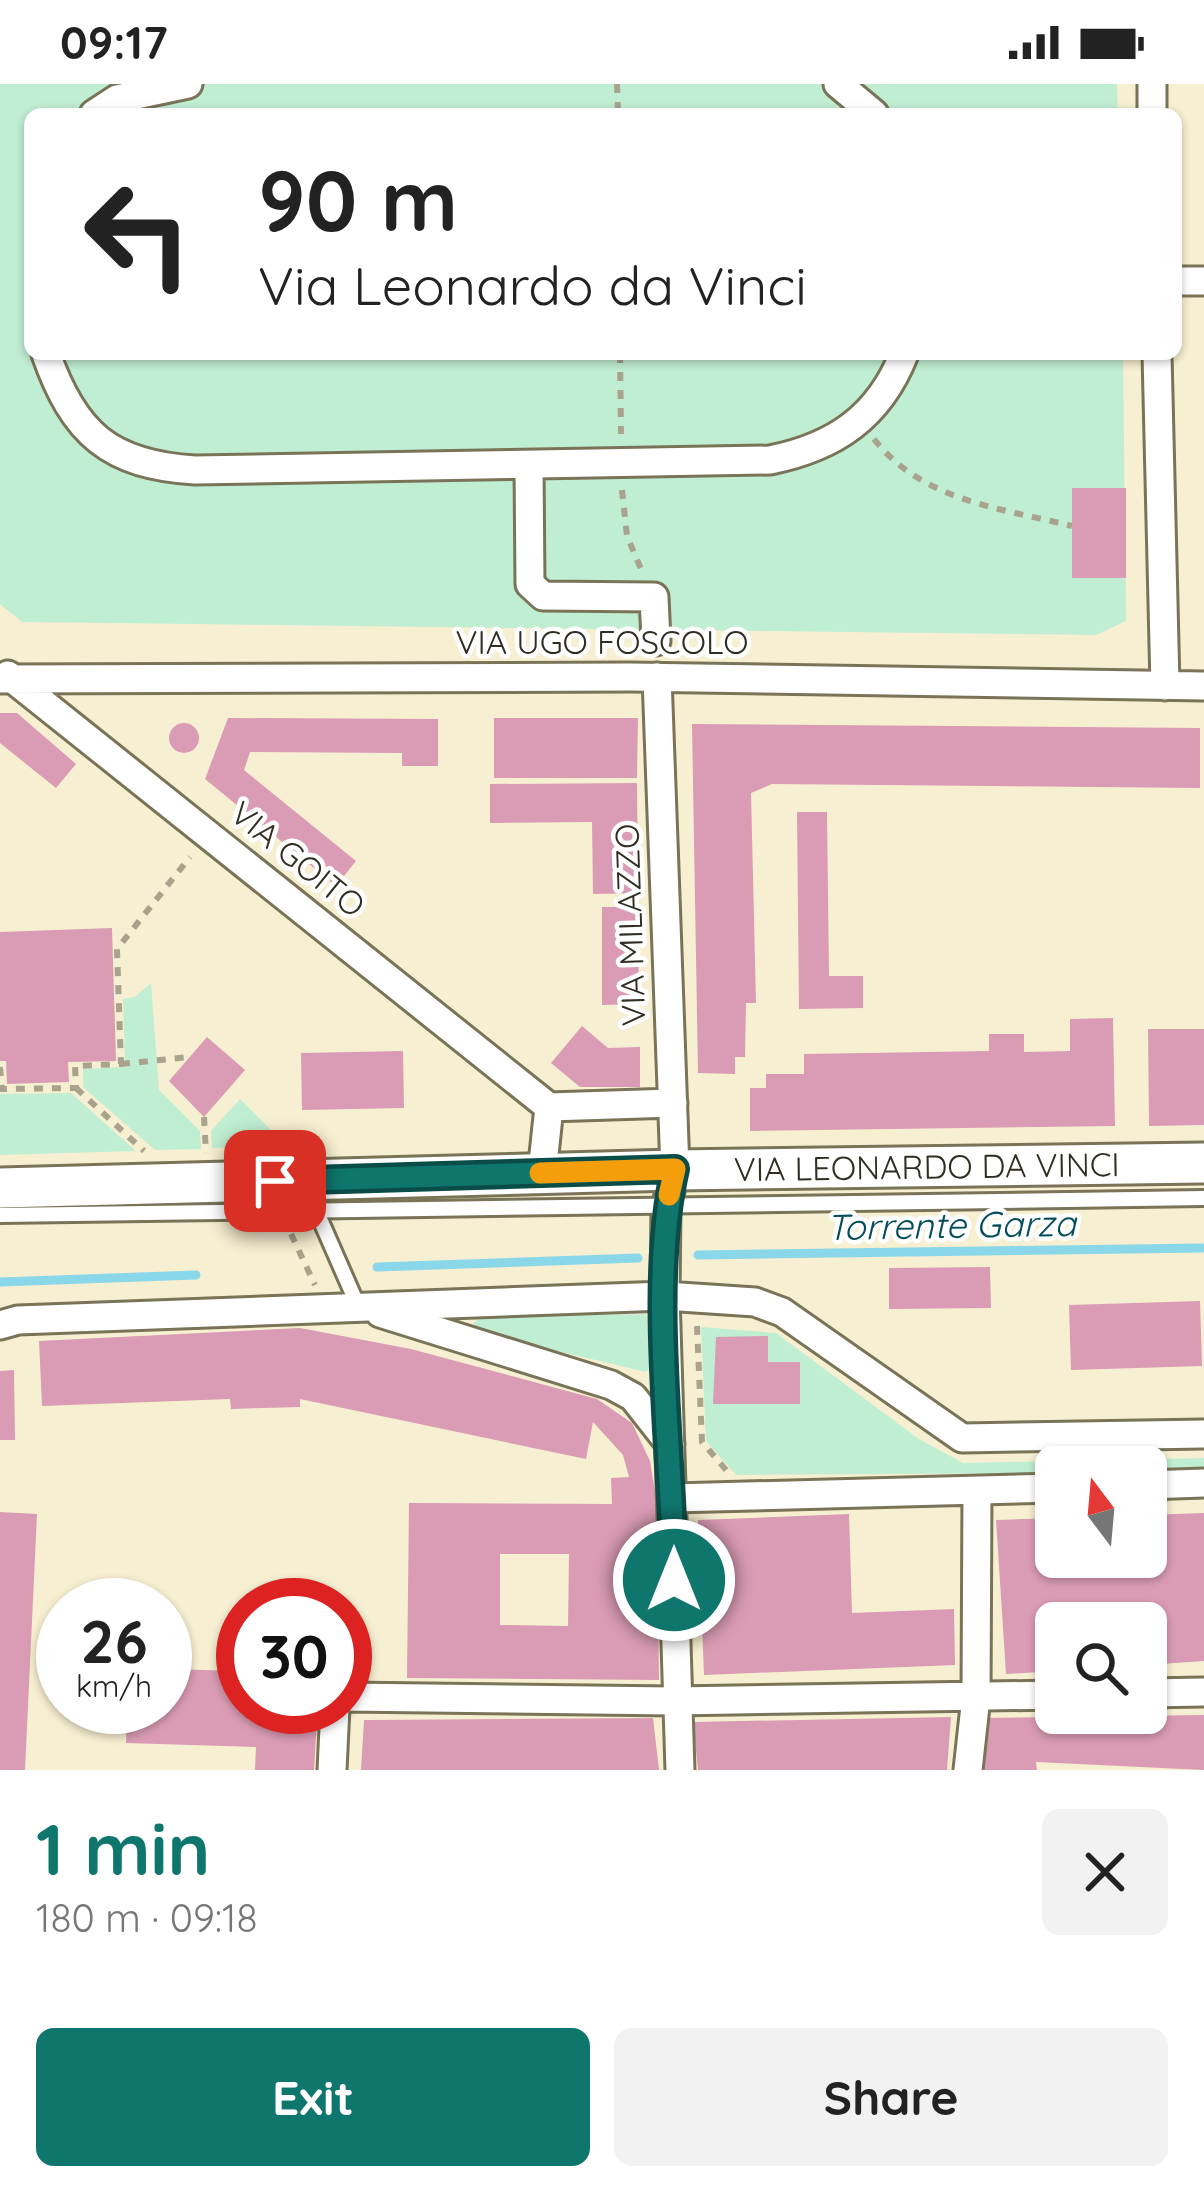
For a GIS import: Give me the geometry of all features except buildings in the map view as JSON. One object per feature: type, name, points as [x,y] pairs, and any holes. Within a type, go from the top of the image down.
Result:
[{"type":"main road","name":"VIA LEONARDO DA VINCI","points":[[0,1188],[675,1169],[1204,1163]]},
{"type":"street","points":[[103,108],[117,99],[188,84]]},
{"type":"street","points":[[838,84],[867,108]]},
{"type":"street","points":[[49,360],[70,409],[92,436],[120,457],[157,468],[770,460],[833,441],[861,422],[881,400],[901,360]]},
{"type":"street","points":[[1157,360],[1165,686]]},
{"type":"street","points":[[529,466],[530,584],[543,596],[653,598],[656,641]]},
{"type":"street","name":"VIA UGO FOSCOLO","points":[[4,675],[658,677],[1204,686]]},
{"type":"street","name":"VIA GOITO","points":[[4,675],[549,1107]]},
{"type":"street","name":"VIA MILAZZO","points":[[658,677],[675,1169],[666,1208],[664,1296],[673,1498],[674,1702],[680,1770]]},
{"type":"street","points":[[542,1173],[549,1107],[673,1103]]},
{"type":"street","points":[[0,1325],[664,1296],[769,1305],[962,1438],[1204,1434]]},
{"type":"street","points":[[358,1306],[611,1385],[633,1397],[671,1445]]},
{"type":"street","points":[[1167,1484],[1204,1483]]},
{"type":"street","points":[[673,1498],[1035,1489]]},
{"type":"street","points":[[968,1770],[976,1697],[977,1491]]},
{"type":"street","points":[[1167,1693],[1204,1692]]},
{"type":"street","points":[[372,1700],[674,1702],[1035,1696]]},
{"type":"street","points":[[332,1770],[339,1734]]},
{"type":"lane","points":[[0,1216],[1204,1198]]},
{"type":"lane","points":[[316,1210],[358,1306]]},
{"type":"path","points":[[620,360],[627,536],[653,598]]},
{"type":"path","points":[[861,422],[884,452],[944,494],[1072,526]]},
{"type":"path","points":[[121,1064],[117,950],[198,846]]},
{"type":"path","points":[[76,1088],[75,1066],[189,1057]]},
{"type":"path","points":[[0,1067],[2,1089],[76,1088],[143,1150],[144,1158]]},
{"type":"path","points":[[204,1117],[206,1157]]},
{"type":"path","points":[[291,1234],[316,1288]]},
{"type":"path","points":[[698,1323],[702,1442],[729,1473],[730,1496]]},
{"type":"green space","points":[[0,84],[1117,84],[1118,108],[24,108],[24,360],[1123,360],[1126,621],[1096,635],[22,622],[0,604]]},
{"type":"green space","points":[[151,983],[159,1090],[200,1131],[201,1149],[155,1150],[83,1087],[83,1069],[125,1067],[123,999],[135,997]]},
{"type":"green space","points":[[71,1093],[136,1151],[0,1155],[0,1094]]},
{"type":"green space","points":[[240,1099],[286,1145],[212,1148],[211,1131]]},
{"type":"green space","points":[[646,1314],[652,1365],[646,1372],[478,1332],[473,1323],[482,1317]]},
{"type":"green space","points":[[701,1327],[776,1333],[919,1439],[963,1463],[1035,1462],[1035,1473],[736,1475],[706,1441]]},
{"type":"green space","points":[[1204,1458],[1204,1470],[1167,1469],[1167,1459]]},
{"type":"waterway","name":"Torrente Garza","points":[[698,1255],[1204,1248]]},
{"type":"waterway","name":"Torrente Garza","points":[[377,1267],[638,1258]]},
{"type":"waterway","name":"Torrente Garza","points":[[0,1282],[196,1275]]},
{"type":"slow traffic","points":[[540,1173],[675,1169],[669,1195]]},
{"type":"route","points":[[275,1181],[675,1169],[666,1208],[664,1296],[674,1580]]}]
